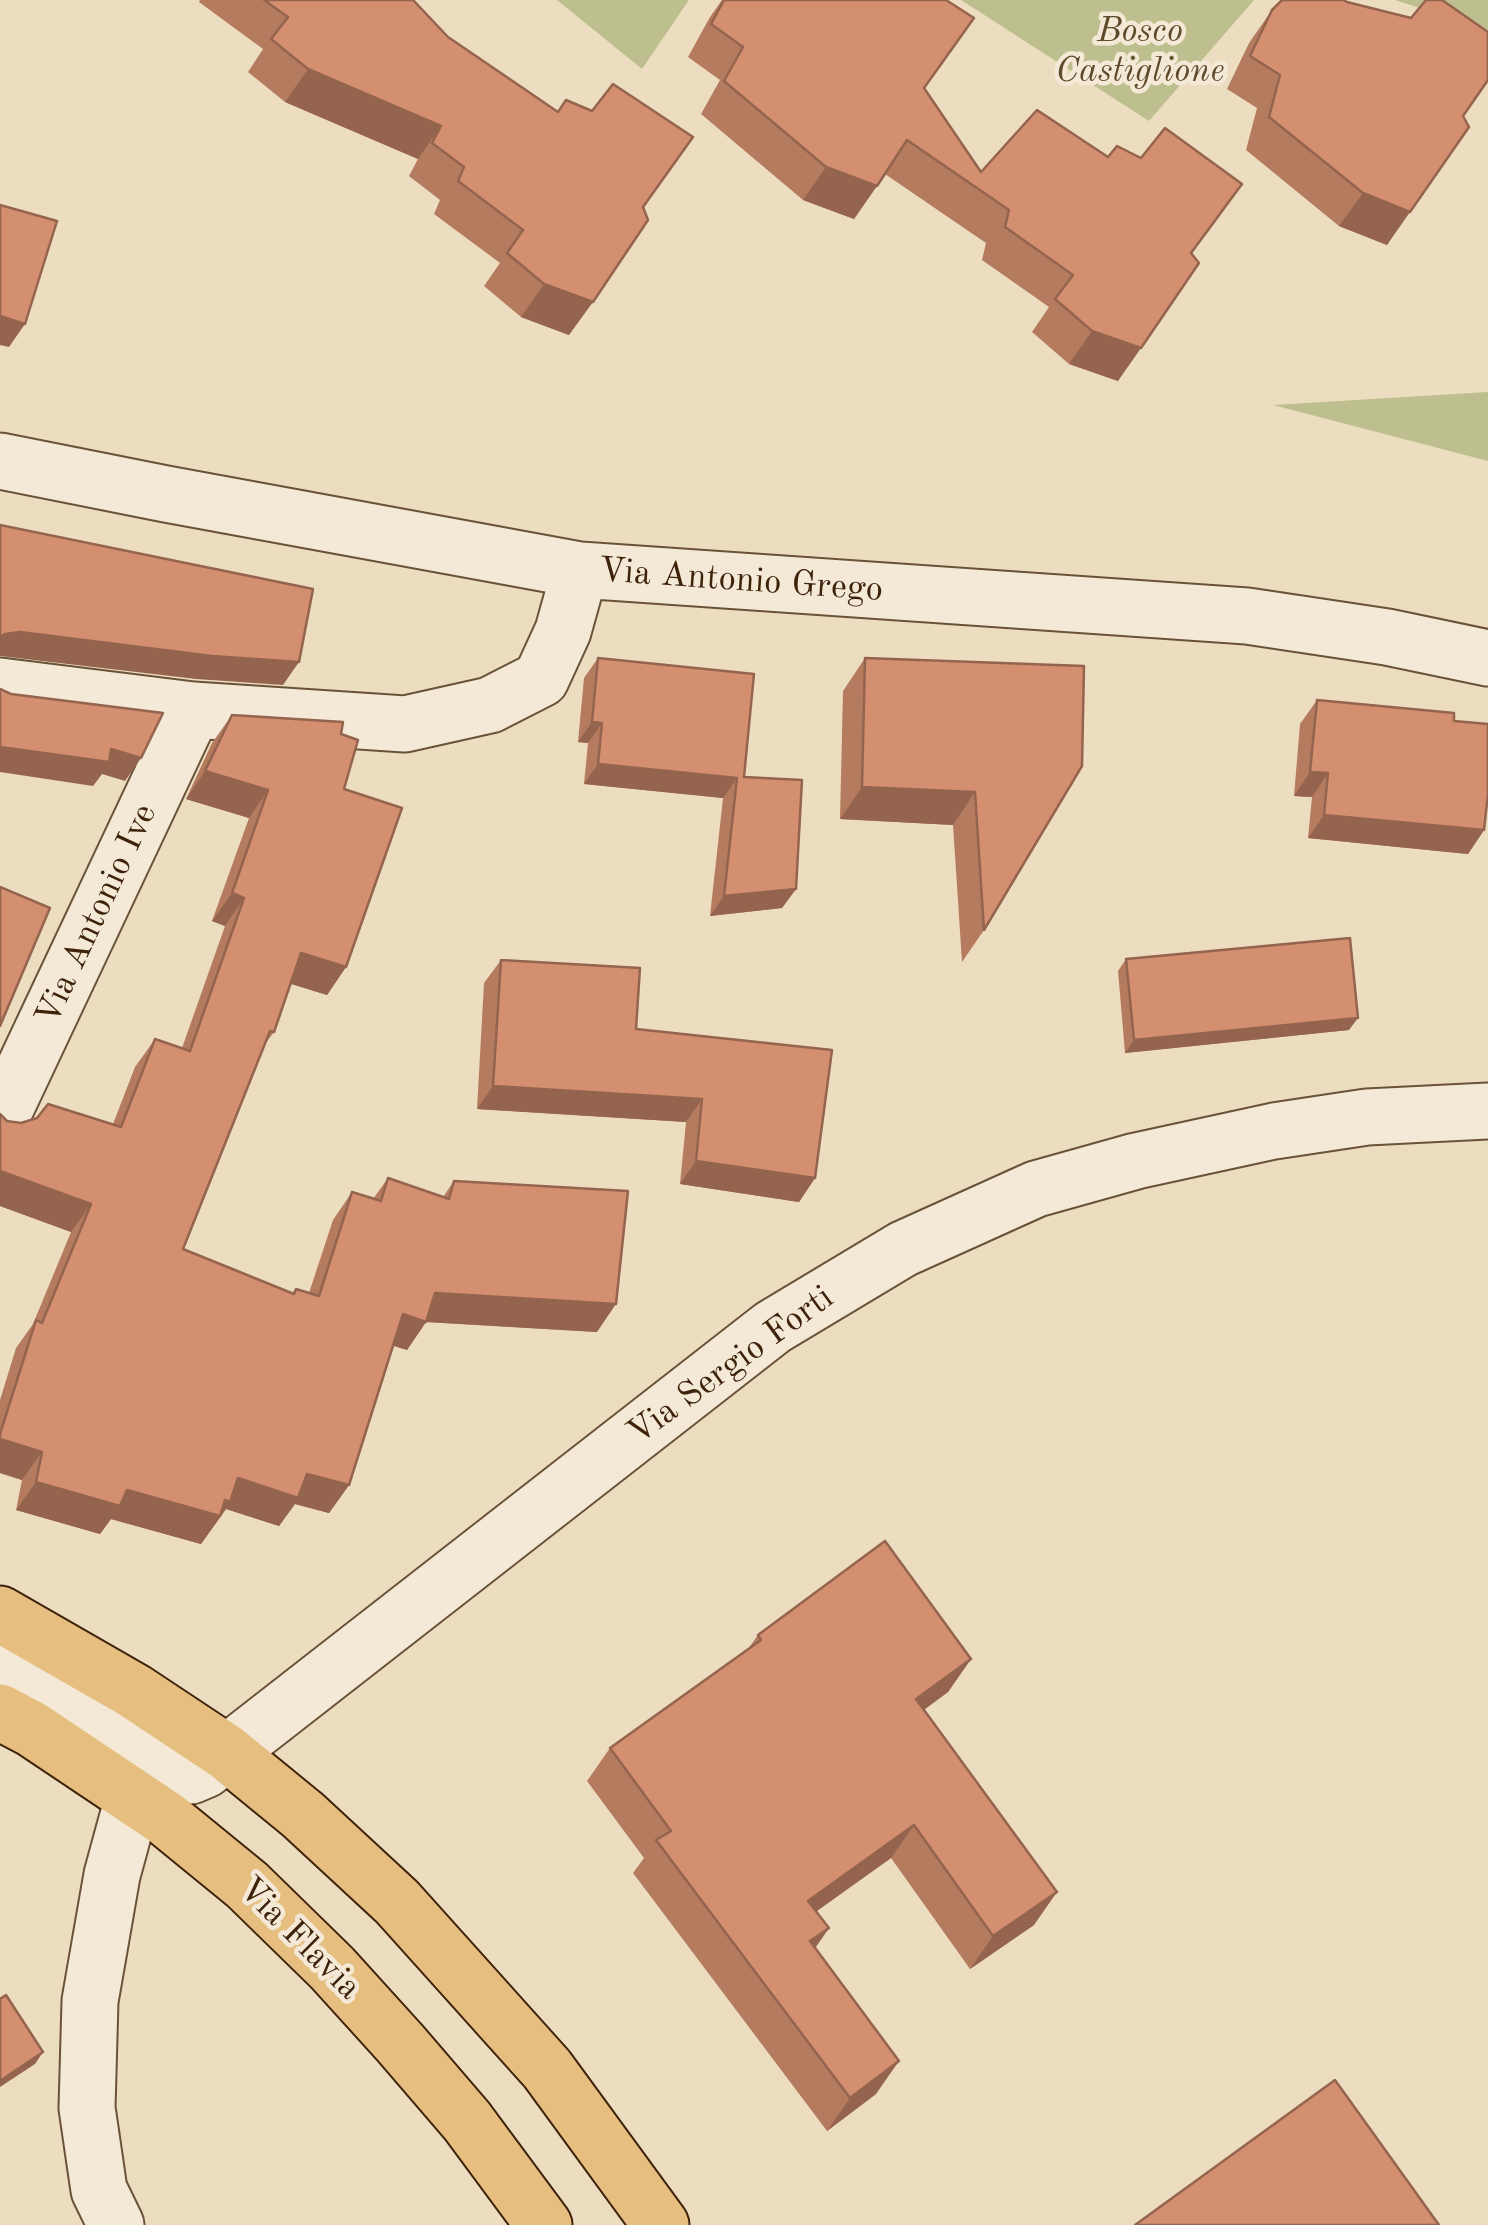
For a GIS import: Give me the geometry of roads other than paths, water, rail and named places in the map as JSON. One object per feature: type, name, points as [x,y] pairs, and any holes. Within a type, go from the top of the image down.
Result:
[{"type":"main road","points":[[0,1614],[134,1691],[226,1752],[304,1815],[397,1902],[547,2069],[661,2225]]},
{"type":"main road","name":"Via Flavia","points":[[0,1712],[165,1818],[248,1885],[332,1968],[468,2121],[544,2225]]},
{"type":"street","name":"Via Antonio Grego","points":[[0,461],[580,570],[1247,616],[1387,637],[1488,658]]},
{"type":"street","points":[[0,686],[193,710],[405,724],[490,704],[541,679],[563,631],[580,570]]},
{"type":"street","name":"Via Antonio Ive","points":[[0,1120],[193,710]]},
{"type":"street","name":"Via Sergio Forti","points":[[226,1752],[773,1327],[903,1249],[1036,1190],[1136,1161],[1274,1131],[1367,1117],[1488,1110]]},
{"type":"street","points":[[0,1664],[85,1713],[144,1756],[176,1773],[191,1776],[226,1752]]},
{"type":"street","points":[[116,2225],[99,2190],[87,2108],[90,2001],[112,1875],[133,1798]]},
{"type":"park label","name":"Bosco Castiglione","points":[[1140,52]]}]
